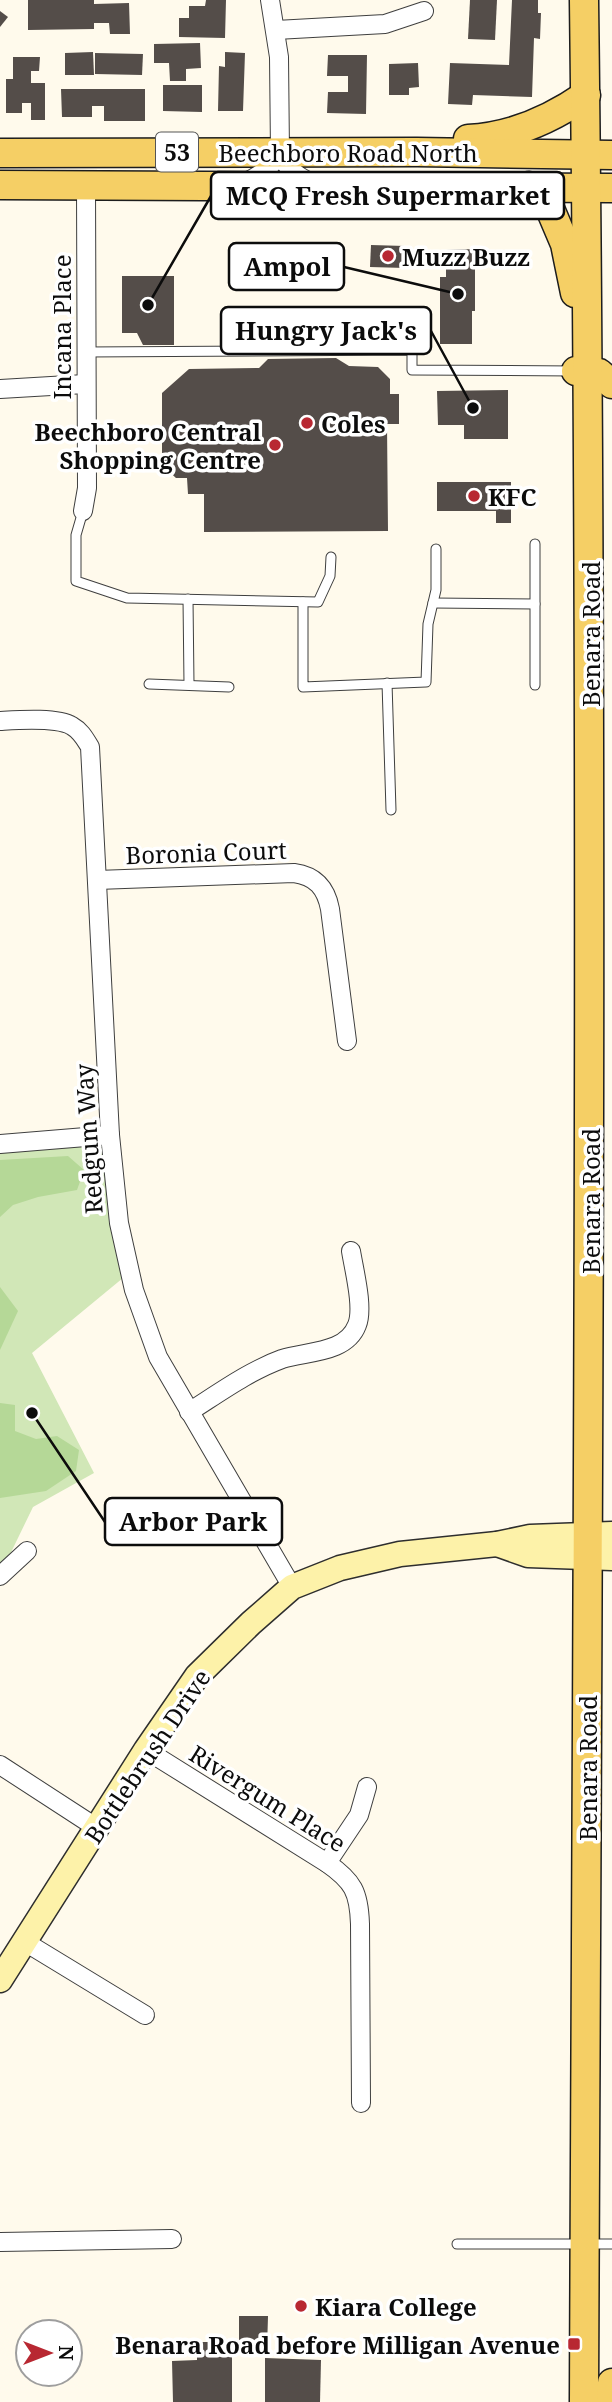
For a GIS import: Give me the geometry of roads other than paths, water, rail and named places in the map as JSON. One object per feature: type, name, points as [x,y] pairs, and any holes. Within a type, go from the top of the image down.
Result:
[{"type":"main road","points":[[584,0],[586,95],[599,154],[592,375]]},
{"type":"main road","points":[[355,152],[399,142],[489,138],[534,125],[558,114],[586,95]]},
{"type":"main road","name":"Beechboro Road North","points":[[0,153],[124,151],[599,154]]},
{"type":"main road","name":"Beechboro Road North","points":[[0,185],[599,187]]},
{"type":"main road","points":[[530,186],[545,197],[565,244],[592,375]]},
{"type":"main road","name":"Benara Road","points":[[584,2402],[598,2244],[604,526],[575,424],[592,375]]},
{"type":"main road","points":[[611,2402],[612,2383]]},
{"type":"street","points":[[270,0],[279,57],[280,153],[284,164],[293,172],[321,186]]},
{"type":"street","points":[[276,30],[385,24],[424,11]]},
{"type":"street","points":[[34,153],[71,169],[86,185],[100,166],[124,151]]},
{"type":"street","points":[[239,185],[261,174],[280,153]]},
{"type":"street","name":"Incana Place","points":[[83,511],[87,488],[86,185]]},
{"type":"street","points":[[0,389],[85,384]]},
{"type":"street","name":"Redgum Way","points":[[0,721],[59,722],[71,725],[83,734],[90,747],[110,1135],[119,1223],[134,1290],[158,1357],[292,1587]]},
{"type":"street","name":"Boronia Court","points":[[97,880],[294,873],[306,875],[319,883],[327,894],[330,909],[347,1041]]},
{"type":"street","points":[[0,1144],[110,1135]]},
{"type":"street","points":[[189,1412],[260,1368],[346,1340],[358,1322],[359,1307],[352,1251]]},
{"type":"street","name":"Bottlebrush Drive","points":[[0,1980],[146,1750],[197,1676],[292,1587],[340,1568],[419,1551],[497,1544],[528,1555],[600,1546]]},
{"type":"street","points":[[0,1576],[27,1551]]},
{"type":"street","name":"Rivergum Place","points":[[146,1750],[327,1863],[348,1879],[356,1891],[359,1906],[361,2104]]},
{"type":"street","points":[[0,1765],[97,1828]]},
{"type":"street","points":[[327,1863],[359,1815],[367,1787]]},
{"type":"street","points":[[25,1942],[145,2015]]},
{"type":"street","points":[[0,2242],[172,2239]]},
{"type":"lane","points":[[85,352],[412,351],[412,370],[592,375]]},
{"type":"lane","points":[[83,511],[76,535],[76,581],[127,598],[318,602],[330,576],[331,557]]},
{"type":"lane","points":[[535,544],[535,685]]},
{"type":"lane","points":[[303,601],[303,687],[426,682],[428,624],[436,590],[436,549]]},
{"type":"lane","points":[[188,599],[189,684]]},
{"type":"lane","points":[[433,603],[535,604]]},
{"type":"lane","points":[[387,683],[391,810]]},
{"type":"lane","points":[[149,684],[229,687]]},
{"type":"lane","points":[[457,2244],[598,2244]]},
{"type":"place","name":"Muzz Buzz","points":[[388,256]]},
{"type":"place","name":"Ampol","points":[[458,294]]},
{"type":"place","name":"MCQ Fresh Supermarket","points":[[148,305]]},
{"type":"place","name":"Hungry Jack's","points":[[473,408]]},
{"type":"place","name":"Coles","points":[[307,423]]},
{"type":"place","name":"Beechboro Central Shopping Centre","points":[[275,445]]},
{"type":"place","name":"KFC","points":[[474,496]]},
{"type":"place","name":"Arbor Park","points":[[32,1413]]},
{"type":"place","name":"Kiara College","points":[[301,2306]]},
{"type":"place","name":"Benara Road before Milligan Avenue","points":[[574,2344]]}]
